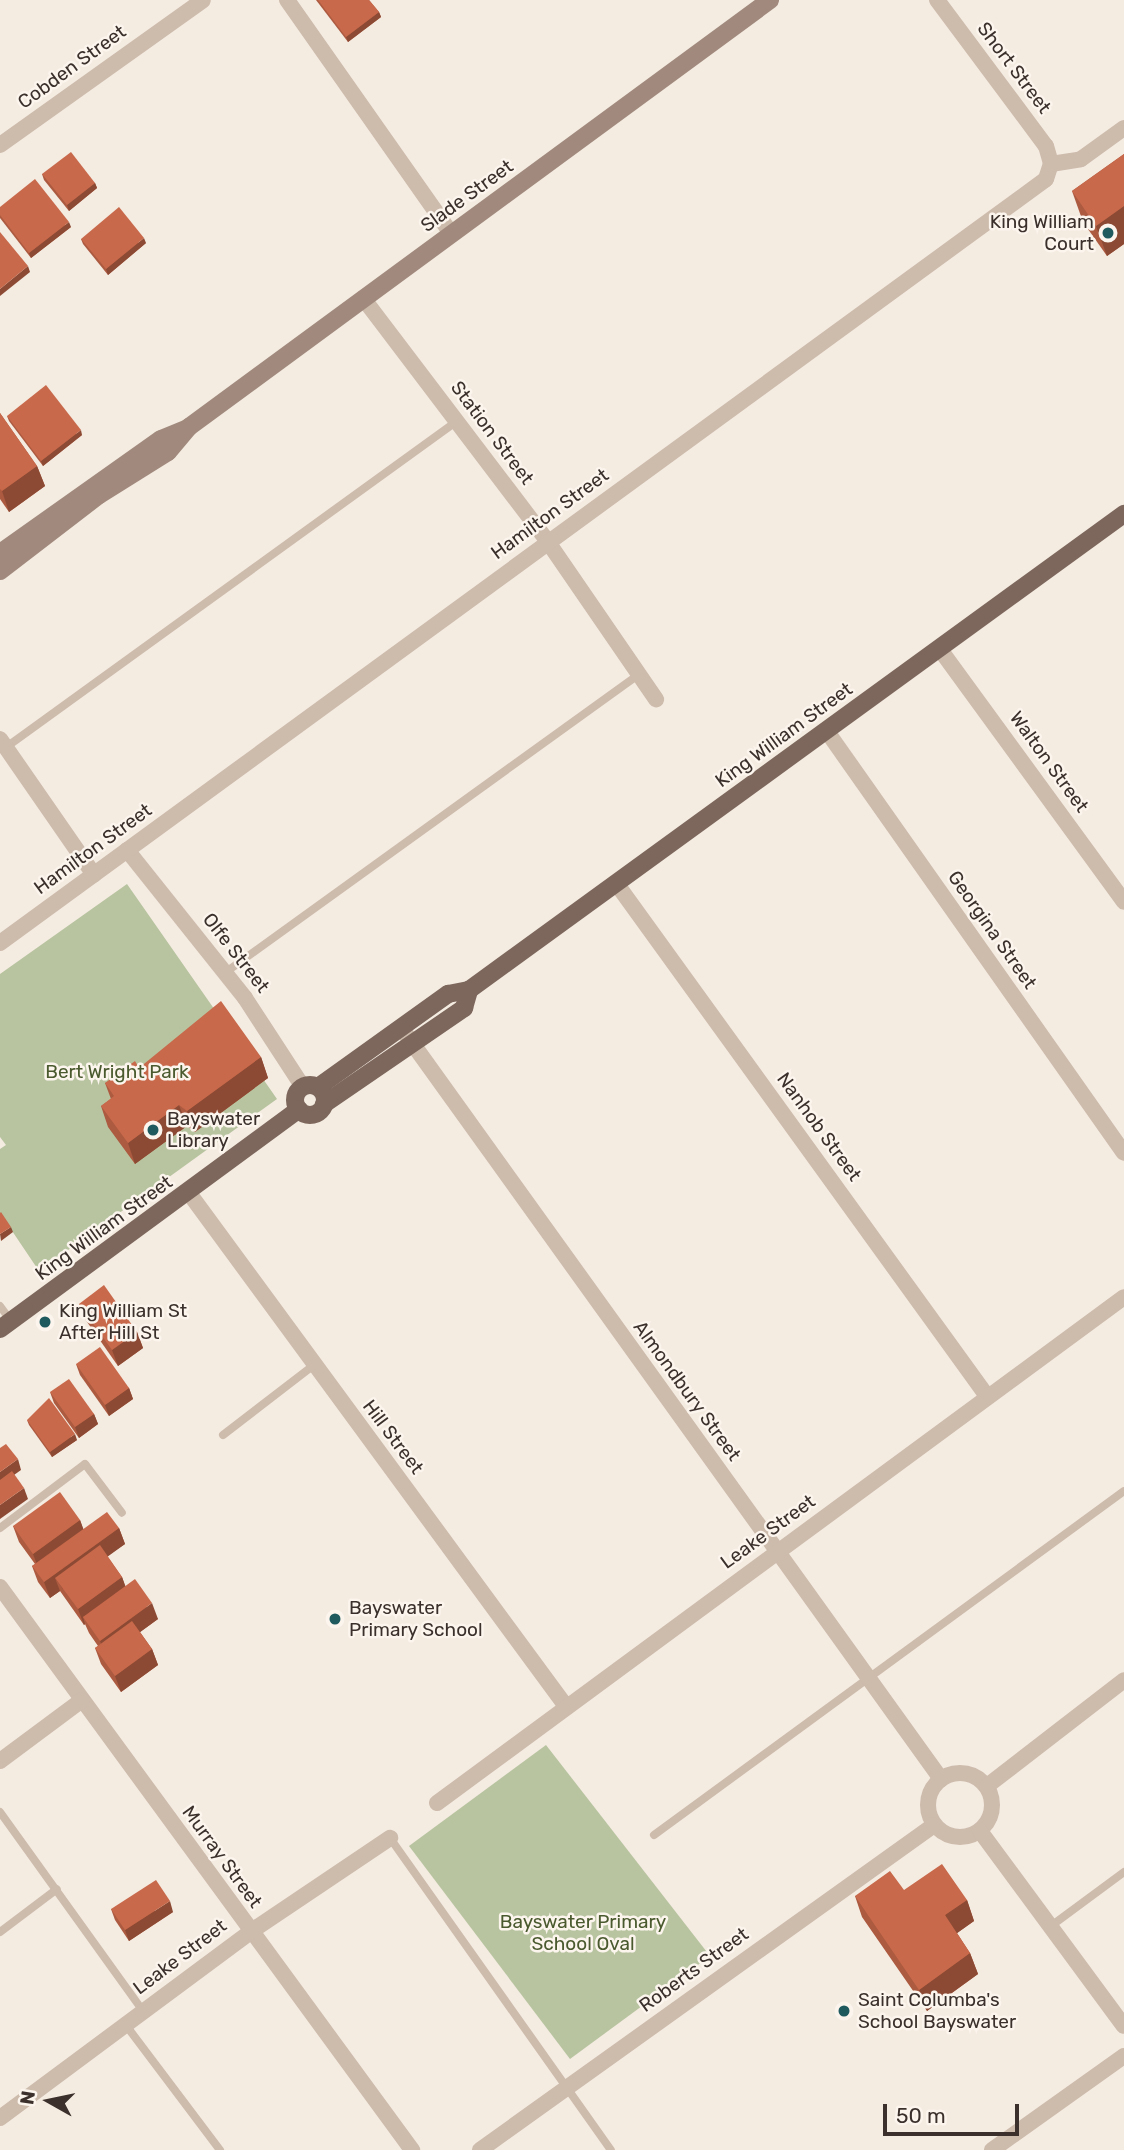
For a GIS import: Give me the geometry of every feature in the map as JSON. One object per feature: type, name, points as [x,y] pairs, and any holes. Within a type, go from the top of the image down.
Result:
[{"type":"main road","name":"King William Street","points":[[310,1087],[448,994],[469,990],[1124,513]]},
{"type":"main road","name":"King William Street","points":[[5,1325],[189,1193],[299,1109],[310,1115],[464,1008],[469,990]]},
{"type":"main road","points":[[299,1109],[295,1100],[310,1087],[324,1104]]},
{"type":"street","name":"Cobden Street","points":[[0,145],[203,0]]},
{"type":"street","points":[[286,0],[451,233]]},
{"type":"street","name":"Slade Street","points":[[0,571],[99,495],[168,452],[189,428],[771,0]]},
{"type":"street","name":"Short Street","points":[[937,0],[1046,146],[1051,164]]},
{"type":"street","points":[[1051,164],[1081,159],[1124,128]]},
{"type":"street","name":"Hamilton Street","points":[[0,943],[1046,179],[1051,164]]},
{"type":"street","name":"Station Street","points":[[363,298],[548,542],[656,699]]},
{"type":"street","name":"Slade Street","points":[[0,553],[161,439],[189,428]]},
{"type":"street","name":"Walton Street","points":[[939,648],[1124,902]]},
{"type":"street","name":"Georgina Street","points":[[826,730],[1124,1153]]},
{"type":"street","points":[[2,746],[93,875]]},
{"type":"street","name":"Olfe Street","points":[[127,850],[226,972],[310,1087]]},
{"type":"street","name":"Nanhob Street","points":[[617,883],[987,1396]]},
{"type":"street","name":"Almondbury Street","points":[[400,1025],[941,1779]]},
{"type":"street","name":"Hill Street","points":[[189,1193],[565,1705]]},
{"type":"street","name":"Leake Street","points":[[437,1803],[565,1705],[1124,1297]]},
{"type":"street","name":"Murray Street","points":[[0,1587],[412,2150]]},
{"type":"street","points":[[987,1786],[1124,1680]]},
{"type":"street","points":[[0,1761],[82,1700]]},
{"type":"street","points":[[971,1774],[987,1786],[993,1810],[980,1831],[961,1838],[934,1825],[928,1806],[941,1779],[971,1774]]},
{"type":"street","name":"Roberts Street","points":[[480,2150],[934,1825]]},
{"type":"street","points":[[980,1831],[1124,2026]]},
{"type":"street","name":"Leake Street","points":[[0,2118],[250,1931],[390,1838]]},
{"type":"street","points":[[992,2150],[1124,2056]]},
{"type":"lane","points":[[2,746],[457,421]]},
{"type":"lane","points":[[226,972],[638,675]]},
{"type":"lane","points":[[0,1306],[5,1325]]},
{"type":"lane","points":[[223,1435],[314,1365]]},
{"type":"lane","points":[[0,1528],[85,1464],[122,1513]]},
{"type":"lane","points":[[654,1835],[1124,1491]]},
{"type":"lane","points":[[0,1812],[143,2011]]},
{"type":"lane","points":[[390,1838],[611,2150]]},
{"type":"lane","points":[[1051,1926],[1124,1872]]},
{"type":"lane","points":[[0,1932],[57,1889]]},
{"type":"lane","points":[[125,2024],[218,2147],[208,2150]]},
{"type":"green space","name":"Bert Wright Park","points":[[127,884],[277,1099],[39,1271],[0,1213],[0,1149],[6,1145],[0,1137],[0,974]]},
{"type":"green space","name":"Bayswater Primary School Oval","points":[[546,1745],[710,1956],[570,2059],[409,1846]]},
{"type":"building","points":[[318,0],[369,0],[379,12],[346,37]]},
{"type":"building","points":[[71,152],[95,183],[67,205],[42,174]]},
{"type":"building","points":[[1124,154],[1124,206],[1096,226],[1072,191]]},
{"type":"building","points":[[35,179],[69,222],[29,253],[0,215],[0,207]]},
{"type":"building","points":[[119,207],[144,238],[106,269],[81,239]]},
{"type":"building","points":[[0,232],[28,266],[0,289]]},
{"type":"building","points":[[46,385],[81,430],[41,461],[7,416]]},
{"type":"building","points":[[0,413],[37,466],[2,491],[0,489]]},
{"type":"building","points":[[221,1001],[261,1057],[187,1111],[179,1105],[128,1143],[101,1106],[114,1096],[105,1083],[135,1061],[139,1068]]},
{"type":"building","points":[[0,1213],[11,1227],[0,1234]]},
{"type":"building","points":[[104,1285],[137,1332],[112,1350],[79,1304]]},
{"type":"building","points":[[100,1347],[129,1388],[105,1405],[76,1364]]},
{"type":"building","points":[[69,1379],[94,1414],[75,1427],[50,1392]]},
{"type":"building","points":[[49,1398],[75,1434],[50,1452],[27,1420]]},
{"type":"building","points":[[6,1444],[18,1459],[0,1472],[0,1448]]},
{"type":"building","points":[[12,1471],[24,1488],[0,1505],[0,1480]]},
{"type":"building","points":[[60,1492],[80,1520],[33,1554],[13,1526]]},
{"type":"building","points":[[107,1512],[119,1528],[44,1582],[32,1566]]},
{"type":"building","points":[[100,1545],[122,1577],[78,1609],[55,1578]]},
{"type":"building","points":[[135,1579],[152,1603],[100,1641],[83,1617]]},
{"type":"building","points":[[132,1621],[152,1649],[115,1676],[95,1648]]},
{"type":"building","points":[[942,1864],[967,1900],[945,1915],[970,1953],[919,1990],[855,1896],[890,1871],[904,1890]]},
{"type":"building","points":[[156,1880],[170,1901],[125,1930],[111,1909]]},
{"type":"place","name":"King William Court","points":[[1108,233]]},
{"type":"place","name":"Bayswater Library","points":[[153,1130]]},
{"type":"place","name":"King William St After Hill St","points":[[45,1322]]},
{"type":"place","name":"Bayswater Primary School","points":[[335,1619]]},
{"type":"place","name":"Saint Columba's School Bayswater","points":[[844,2011]]}]
